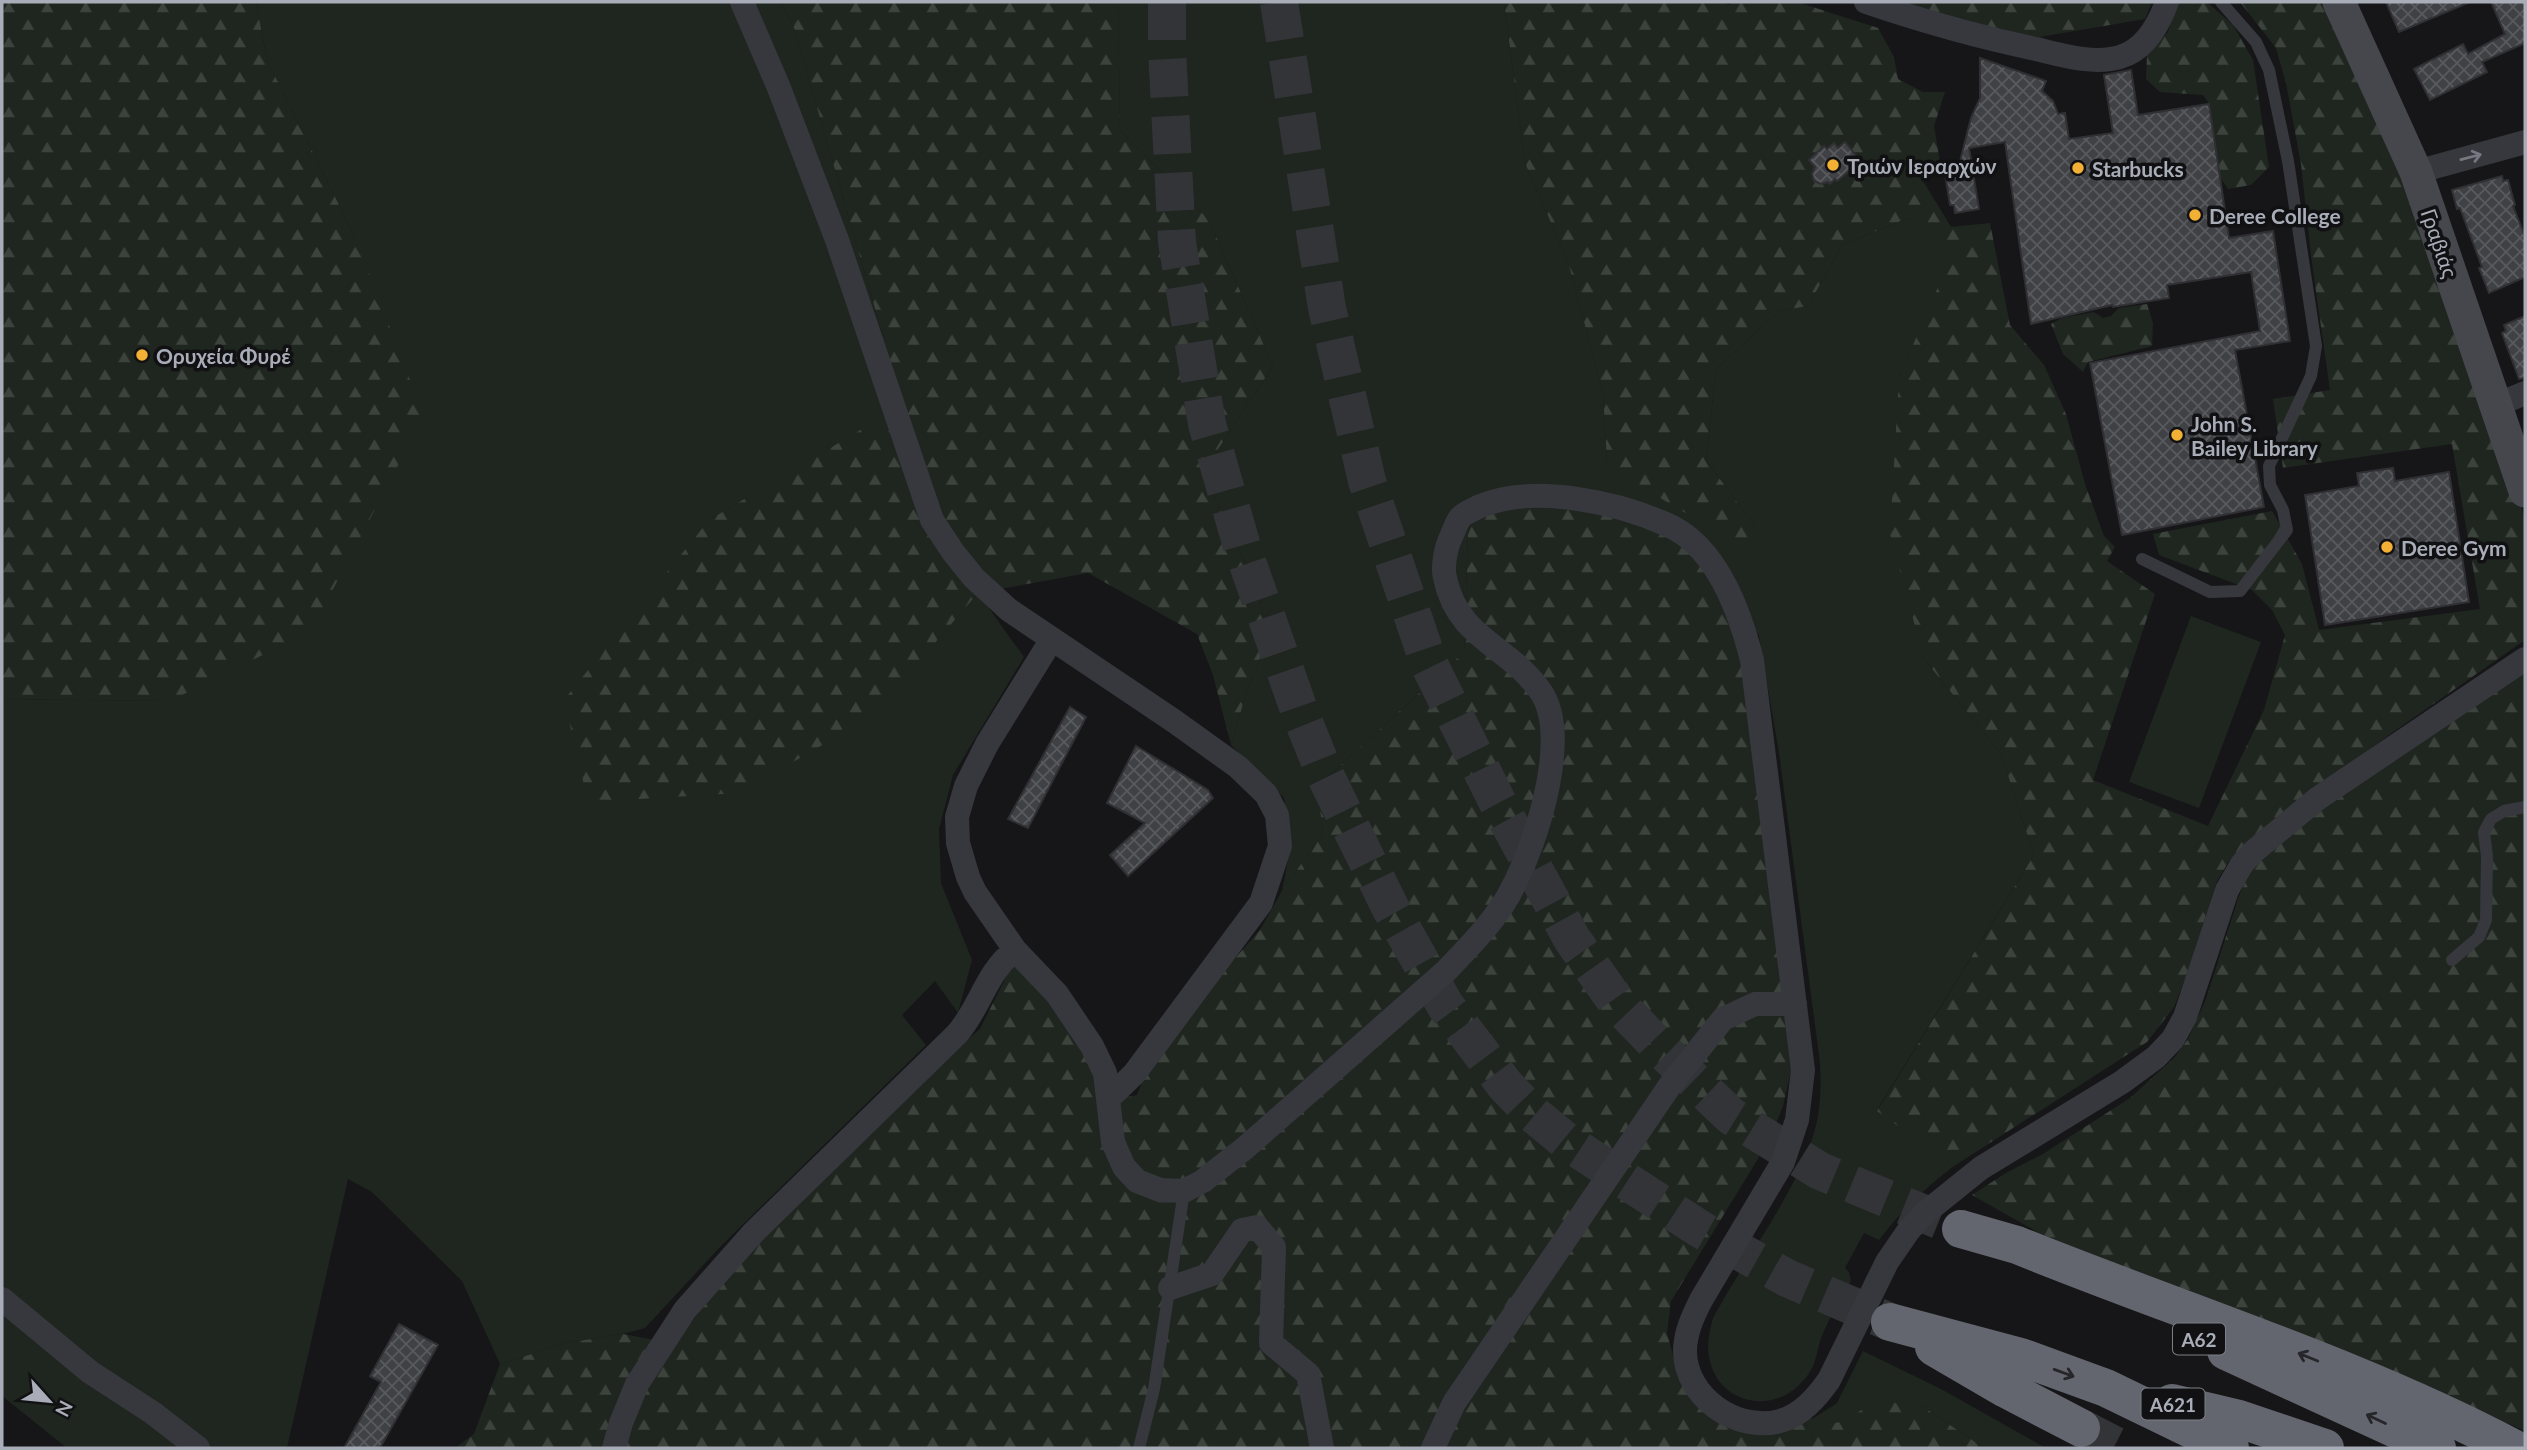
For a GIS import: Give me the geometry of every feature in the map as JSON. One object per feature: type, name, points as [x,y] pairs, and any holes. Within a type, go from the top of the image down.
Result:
[{"type":"highway","name":"Α62","points":[[2437,1448],[2041,1269],[1961,1229],[2017,1245],[2360,1377],[2513,1448]]},
{"type":"highway","points":[[2081,1428],[2006,1389],[1889,1322],[2021,1357],[2106,1388],[2230,1448]]},
{"type":"highway","name":"Α621","points":[[2106,1388],[2239,1419],[2325,1448]]},
{"type":"street","points":[[742,2],[779,88],[836,240],[932,520],[953,552],[974,578],[1009,610],[1238,767],[1266,793],[1277,815],[1280,846],[1261,902],[1134,1074],[1109,1098]]},
{"type":"street","points":[[1866,2],[1992,40],[2062,55],[2100,59],[2119,57],[2139,47],[2148,37],[2167,2]]},
{"type":"street","name":"Γραβιάς","points":[[2339,2],[2416,173],[2510,399],[2525,491]]},
{"type":"street","points":[[2416,173],[2525,142]]},
{"type":"street","points":[[1052,639],[987,744],[966,786],[957,817],[958,844],[975,892],[1015,950],[1057,994],[1077,1021],[1105,1073],[1113,1142],[1124,1167],[1137,1181],[1160,1190],[1184,1191],[1203,1181],[1245,1148],[1446,971],[1472,944],[1504,902],[1531,848],[1544,801],[1554,746],[1551,714],[1541,692],[1510,659],[1466,624],[1452,606],[1444,575],[1448,543],[1461,517],[1495,500],[1537,496],[1579,500],[1623,508],[1670,526],[1690,540],[1717,571],[1743,622],[1752,660],[1803,1070],[1801,1095],[1791,1142],[1773,1181],[1701,1300],[1692,1318],[1685,1350],[1689,1374],[1703,1396],[1733,1417],[1759,1424],[1783,1421],[1796,1414],[1818,1395],[1829,1380],[1887,1262],[1909,1230],[1942,1197],[1989,1163],[2122,1082],[2156,1057],[2173,1039],[2185,1017],[2227,890],[2242,864],[2253,852],[2317,799],[2525,659]]},
{"type":"street","points":[[614,1448],[637,1384],[685,1310],[754,1232],[957,1034],[971,1016],[997,967],[1015,950]]},
{"type":"street","points":[[1433,1448],[1454,1403],[1520,1305],[1671,1084],[1723,1019],[1755,1004],[1795,1004]]},
{"type":"street","points":[[1170,1288],[1212,1274],[1242,1230],[1257,1227],[1274,1247],[1271,1343],[1308,1374],[1322,1448]]},
{"type":"street","points":[[2,1299],[90,1372],[153,1413],[198,1448]]},
{"type":"lane","points":[[2142,559],[2210,592],[2240,591],[2287,530],[2283,510],[2270,485],[2269,466],[2311,376],[2316,346],[2288,161],[2269,70],[2256,42],[2221,2]]},
{"type":"lane","points":[[2452,960],[2479,937],[2486,920],[2487,856],[2484,832],[2491,819],[2504,811],[2525,807]]},
{"type":"lane","points":[[1139,1448],[1154,1389],[1184,1191]]},
{"type":"green space","points":[[2,2],[256,2],[267,60],[355,237],[424,416],[311,631],[170,701],[2,699]]},
{"type":"green space","points":[[256,2],[781,2],[794,28],[883,336],[884,417],[709,520],[872,715],[978,593],[1024,657],[953,775],[939,829],[941,883],[972,960],[958,1013],[935,981],[902,1015],[926,1045],[721,1246],[645,1328],[566,1343],[500,1364],[462,1281],[372,1192],[348,1179],[287,1448],[67,1448],[2,1396],[2,699],[170,701],[355,237],[267,60]]},
{"type":"green space","points":[[781,2],[1118,2],[1120,130],[1209,220],[1273,366],[1203,472],[1259,593],[1267,641],[1246,694],[1231,745],[1213,675],[1197,634],[1088,573],[978,593],[872,716],[740,793],[588,802],[564,700],[709,520],[884,416],[883,336],[794,28]]},
{"type":"green space","points":[[1118,2],[1504,2],[1525,163],[1568,262],[1603,393],[1607,461],[1756,528],[1706,460],[1716,369],[1779,311],[1808,306],[1842,245],[1908,218],[1952,257],[1899,377],[1924,659],[2001,754],[2034,855],[1877,1110],[1954,1166],[1914,1200],[1879,1240],[1864,1233],[1845,1268],[1851,1281],[1823,1333],[1813,1367],[1805,1379],[1786,1395],[1760,1401],[1734,1394],[1723,1386],[1715,1375],[1708,1350],[1713,1318],[1795,1180],[1814,1133],[1820,1098],[1820,1063],[1779,753],[1759,636],[1728,576],[1468,535],[1464,652],[1317,787],[1323,833],[1282,891],[1289,855],[1284,798],[1231,745],[1246,694],[1267,641],[1259,593],[1203,472],[1273,366],[1209,220],[1120,130]]},
{"type":"green space","points":[[1504,2],[1723,2],[1729,5],[1733,2],[1797,2],[1878,28],[1894,57],[1898,79],[1923,92],[1945,92],[1934,126],[1941,168],[1923,181],[1951,227],[1990,223],[2010,325],[2044,365],[2066,414],[2085,484],[2104,536],[2115,547],[2107,561],[2155,594],[2093,780],[2208,826],[2264,710],[2285,635],[2272,610],[2252,590],[2159,555],[2153,534],[2272,511],[2302,564],[2319,630],[2480,609],[2452,444],[2283,468],[2273,399],[2330,390],[2301,164],[2286,83],[2276,48],[2240,2],[2332,2],[2406,175],[2525,519],[2525,640],[2386,737],[2257,835],[2229,861],[2217,881],[2174,1007],[2147,1042],[1954,1166],[1877,1111],[2034,855],[2001,754],[1924,659],[1890,534],[1899,377],[1951,257],[1908,218],[1842,245],[1808,306],[1779,311],[1716,369],[1706,460],[1756,528],[1741,546],[1652,493],[1607,461],[1603,393],[1568,262],[1525,163]]},
{"type":"green space","points":[[1891,2],[2152,2],[2145,19],[2021,40]]},
{"type":"green space","points":[[2177,2],[2207,2],[2233,25],[2253,60],[2269,167],[2251,185],[2228,189],[2218,174],[2208,102],[2203,95],[2160,92],[2146,79],[2147,55],[2168,32]]},
{"type":"green space","points":[[2147,304],[2153,323],[2152,346],[2088,362],[2083,372],[2063,354],[2051,324],[2062,318],[2094,312],[2103,318],[2111,316],[2119,308]]},
{"type":"green space","points":[[1483,495],[1688,529],[1738,627],[1794,1057],[1783,1106],[1770,1139],[1671,1301],[1667,1333],[1674,1359],[1713,1406],[1802,1415],[1812,1439],[1820,1426],[1840,1422],[1876,1402],[1919,1404],[1984,1448],[455,1448],[474,1434],[500,1364],[566,1343],[623,1334],[675,1344],[742,1255],[882,1114],[980,1029],[1011,967],[1031,964],[1090,1033],[1104,1102],[1137,1095],[1155,1049],[1260,930],[1282,891],[1323,833],[1317,787],[1464,652],[1468,535]]},
{"type":"green space","points":[[2191,616],[2261,642],[2199,808],[2129,782]]},
{"type":"green space","points":[[2525,671],[2525,1431],[2422,1385],[2041,1234],[1972,1195],[2043,1154],[2130,1098],[2174,1058],[2188,1039],[2206,999],[2239,896],[2249,873],[2260,860],[2326,807]]},
{"type":"green space","points":[[1863,1351],[1941,1389],[2046,1448],[1984,1448],[1919,1404],[1812,1439],[1802,1415],[1809,1411],[1812,1419],[1837,1403]]},
{"type":"building","points":[[2386,2],[2470,2],[2399,32]]},
{"type":"building","points":[[2491,2],[2525,2],[2525,43],[2482,62],[2487,72],[2430,100],[2414,69],[2463,44],[2468,54],[2505,34]]},
{"type":"building","points":[[1980,58],[2046,81],[2042,91],[2053,101],[2058,114],[2065,113],[2069,139],[2113,133],[2104,75],[2131,70],[2138,115],[2209,104],[2229,238],[2273,231],[2290,341],[2235,350],[2264,507],[2122,535],[2090,363],[2260,331],[2251,272],[2167,285],[2169,298],[2113,307],[2112,305],[2031,324],[2005,142],[1969,148],[1979,209],[1955,213],[1954,205],[1950,205],[1944,168],[1959,165],[1971,118],[1980,98]]},
{"type":"building","name":"Τριών Ιεραρχών","points":[[1845,142],[1857,157],[1851,162],[1854,167],[1830,184],[1814,181],[1812,174],[1815,167],[1809,160],[1824,146],[1827,149],[1834,143],[1838,148]]},
{"type":"building","points":[[2502,176],[2503,181],[2508,180],[2515,205],[2513,206],[2525,237],[2525,277],[2489,293],[2479,268],[2482,267],[2460,208],[2457,209],[2452,190]]},
{"type":"building","points":[[2525,316],[2525,378],[2519,379],[2502,333],[2506,331],[2504,325]]},
{"type":"building","name":"Deree Gym","points":[[2393,468],[2395,481],[2449,472],[2469,602],[2325,625],[2305,495],[2359,486],[2357,473]]},
{"type":"building","points":[[1070,707],[1086,717],[1028,828],[1008,819]]},
{"type":"building","points":[[1136,746],[1208,790],[1213,798],[1128,876],[1110,855],[1145,823],[1107,803]]},
{"type":"building","points":[[399,1324],[438,1345],[380,1448],[344,1448],[381,1382],[370,1376]]},
{"type":"tunnel","points":[[1167,2],[1177,242],[1207,424],[1243,550],[1299,710],[1326,777],[1391,909],[1445,1005],[1505,1085],[1532,1113],[1567,1142],[1700,1229],[1787,1278],[1890,1322]]},
{"type":"tunnel","points":[[1279,2],[1327,308],[1367,481],[1429,664],[1498,803],[1572,939],[1617,1003],[1731,1116],[1820,1171],[1961,1229]]},
{"type":"tunnel","points":[[2081,1428],[2120,1448]]},
{"type":"place","name":"Τριών Ιεραρχών","points":[[1833,165]]},
{"type":"place","name":"Starbucks","points":[[2078,168]]},
{"type":"place","name":"Deree College","points":[[2195,215]]},
{"type":"place","name":"Ορυχεία Φυρέ","points":[[142,355]]},
{"type":"place","name":"John S. Bailey Library","points":[[2177,435]]},
{"type":"place","name":"Deree Gym","points":[[2387,547]]}]
